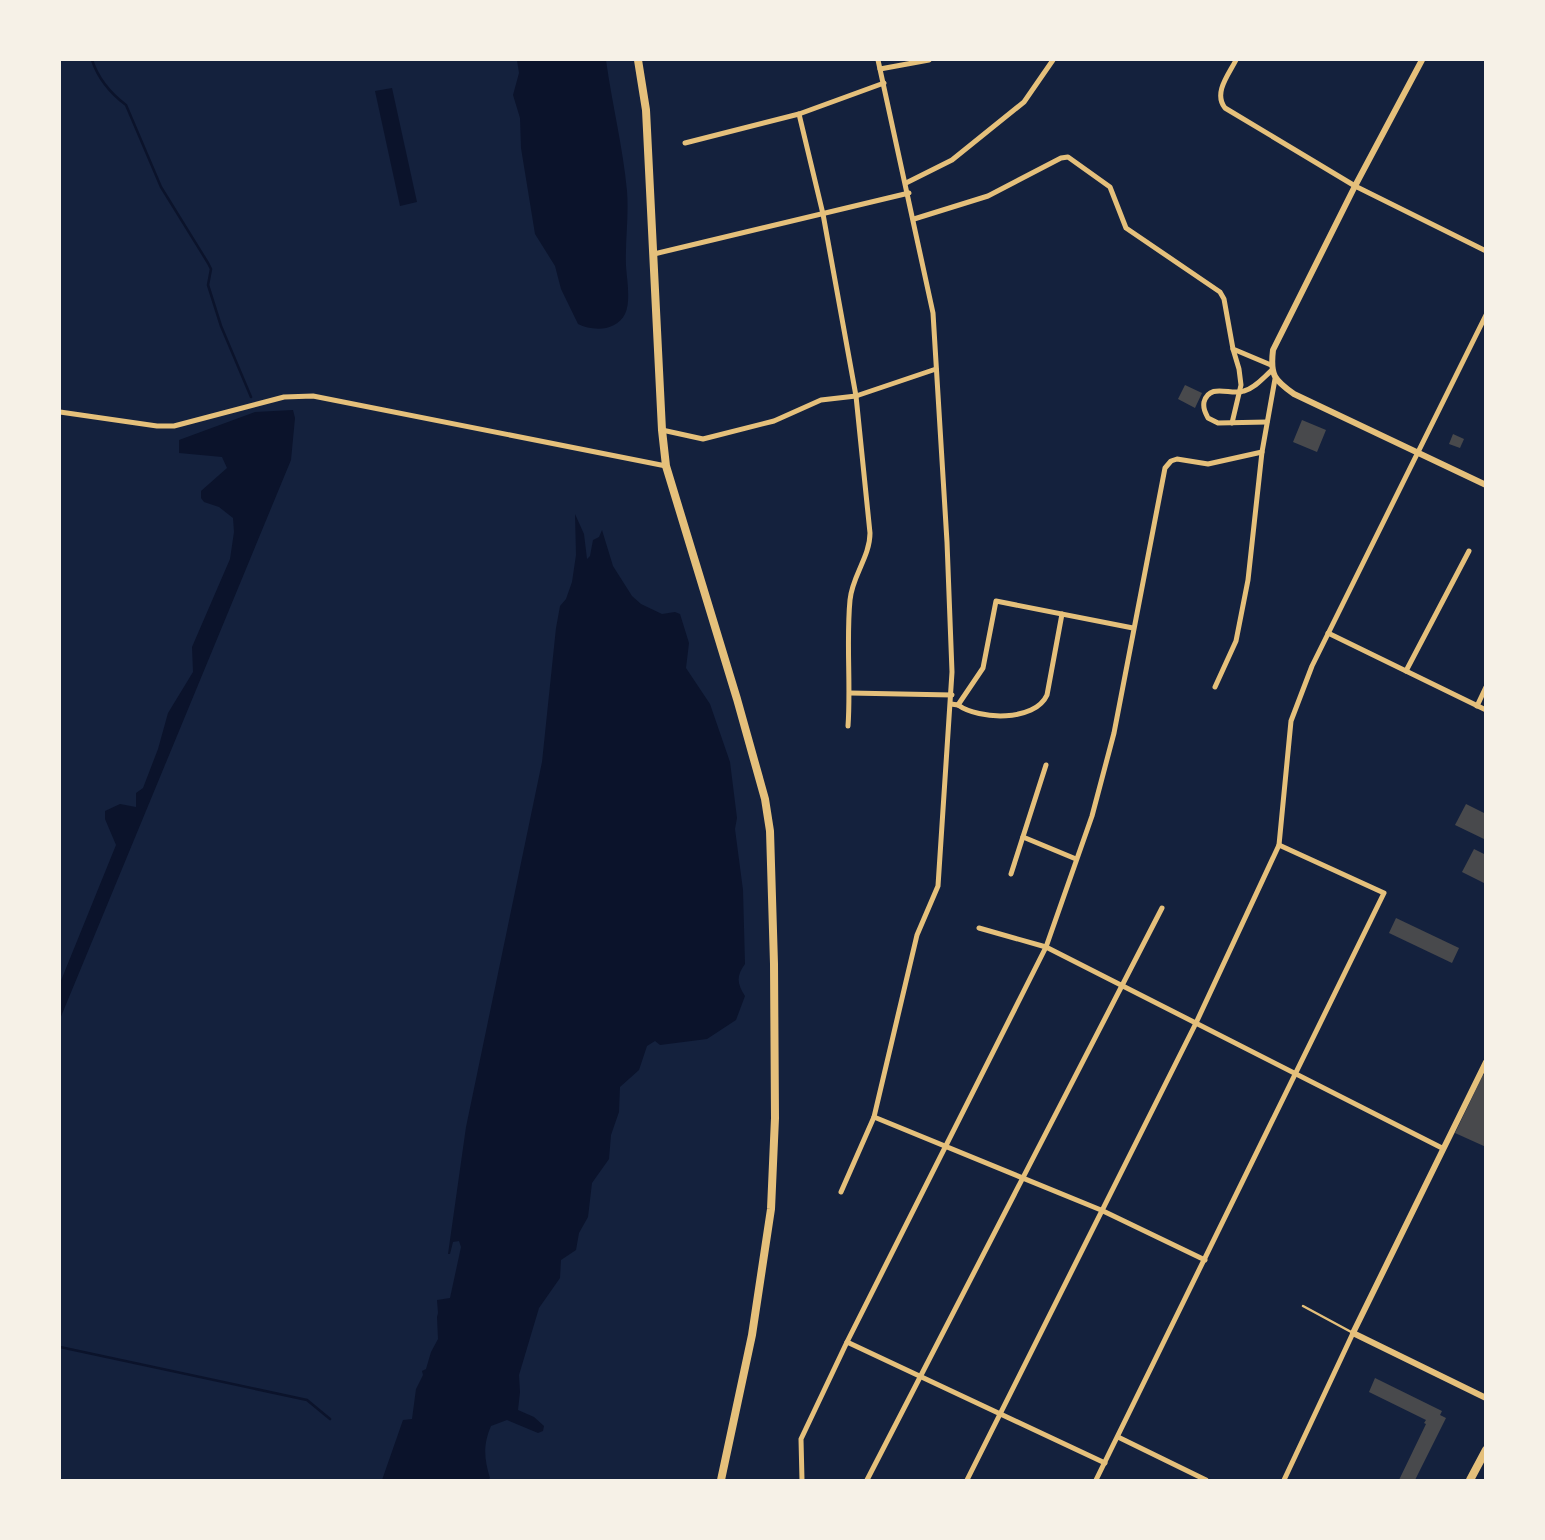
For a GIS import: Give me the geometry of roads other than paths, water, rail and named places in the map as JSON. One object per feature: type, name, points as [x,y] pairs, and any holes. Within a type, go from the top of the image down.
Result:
[{"type":"main road","points":[[638,60],[646,110],[666,466],[737,699],[765,799],[770,831],[775,1118],[771,1209],[751,1335],[721,1480]]},
{"type":"main road","points":[[1470,1480],[1486,1450]]},
{"type":"street","points":[[841,1192],[874,1116],[916,935],[938,886],[954,705],[951,695],[947,542],[933,313],[878,60]]},
{"type":"street","points":[[880,69],[929,60]]},
{"type":"street","points":[[906,183],[952,160],[1024,102],[1053,60]]},
{"type":"street","points":[[1236,60],[1220,92],[1225,108],[1355,186],[1486,251]]},
{"type":"street","points":[[1215,687],[1236,641],[1248,580],[1262,452],[1275,379],[1271,368],[1273,350],[1422,60]]},
{"type":"street","points":[[685,143],[799,114],[884,83]]},
{"type":"street","points":[[799,114],[823,214],[856,396],[870,541],[868,552],[852,586],[850,602],[848,726]]},
{"type":"street","points":[[914,219],[988,196],[1066,157],[1110,187],[1126,228],[1220,292],[1224,299],[1239,369],[1240,393],[1232,423]]},
{"type":"street","points":[[654,254],[909,193]]},
{"type":"street","points":[[967,1480],[1196,1023],[1279,845],[1291,721],[1312,666],[1486,315]]},
{"type":"street","points":[[1233,349],[1271,368]]},
{"type":"street","points":[[1267,422],[1218,422],[1208,418],[1205,401],[1207,396],[1217,390],[1240,393],[1252,387],[1271,368]]},
{"type":"street","points":[[662,430],[703,439],[774,421],[821,400],[856,396],[936,369]]},
{"type":"street","points":[[1275,379],[1294,394],[1486,485]]},
{"type":"street","points":[[60,411],[165,426],[192,422],[284,397],[313,396],[666,466]]},
{"type":"street","points":[[802,1480],[801,1439],[1046,947],[1092,816],[1114,733],[1166,465],[1181,459],[1208,464],[1262,452]]},
{"type":"street","points":[[1406,671],[1469,551]]},
{"type":"street","points":[[954,705],[982,667],[996,601],[1133,628]]},
{"type":"street","points":[[954,705],[971,713],[996,716],[1026,711],[1042,704],[1047,695],[1062,614]]},
{"type":"street","points":[[1328,633],[1486,710]]},
{"type":"street","points":[[1477,706],[1486,687]]},
{"type":"street","points":[[850,693],[951,695]]},
{"type":"street","points":[[1011,874],[1046,765]]},
{"type":"street","points":[[1023,837],[1076,859]]},
{"type":"street","points":[[1096,1480],[1384,893],[1279,845]]},
{"type":"street","points":[[867,1480],[1162,908]]},
{"type":"street","points":[[979,928],[1046,947],[1297,1072],[1442,1148]]},
{"type":"street","points":[[1283,1480],[1486,1062]]},
{"type":"street","points":[[874,1116],[1101,1210],[1205,1260]]},
{"type":"street","points":[[1353,1333],[1486,1398]]},
{"type":"street","points":[[847,1342],[1105,1464]]},
{"type":"street","points":[[1118,1437],[1206,1480]]},
{"type":"lane","points":[[1303,1306],[1353,1333]]},
{"type":"water","points":[[517,60],[606,60],[627,191],[628,303],[621,320],[610,327],[597,329],[578,324],[561,289],[555,266],[535,234],[521,148],[520,118],[513,95],[519,73]]},
{"type":"water","points":[[392,88],[417,202],[400,206],[375,91]]},
{"type":"water","points":[[293,410],[295,418],[291,460],[60,1019],[60,983],[116,845],[105,819],[105,811],[120,804],[136,807],[136,793],[143,788],[168,713],[193,672],[192,647],[230,559],[233,518],[201,498],[201,491],[227,468],[222,457],[179,453],[179,440],[255,412]]},
{"type":"water","points":[[575,514],[584,534],[587,559],[593,540],[599,537],[602,530],[613,566],[632,596],[641,604],[662,614],[680,614],[689,643],[686,668],[710,704],[730,762],[743,890],[745,964],[739,980],[745,996],[736,1020],[707,1039],[660,1045],[655,1041],[647,1046],[639,1070],[620,1087],[619,1112],[611,1135],[609,1159],[592,1183],[588,1217],[579,1233],[576,1250],[561,1260],[560,1278],[539,1308],[519,1375],[518,1410],[534,1417],[544,1426],[543,1431],[538,1433],[507,1420],[491,1426],[486,1446],[490,1478],[488,1480],[382,1480],[403,1420],[412,1419],[416,1389],[438,1339],[437,1300],[450,1298],[461,1247],[459,1241],[453,1242],[448,1254],[466,1127],[542,762],[556,628],[560,606],[566,599],[572,582],[576,555]]},
{"type":"waterway","points":[[92,60],[105,85],[126,105],[161,187],[211,269],[208,285],[221,326],[251,397]]},
{"type":"waterway","points":[[60,1347],[307,1400],[330,1419]]}]
